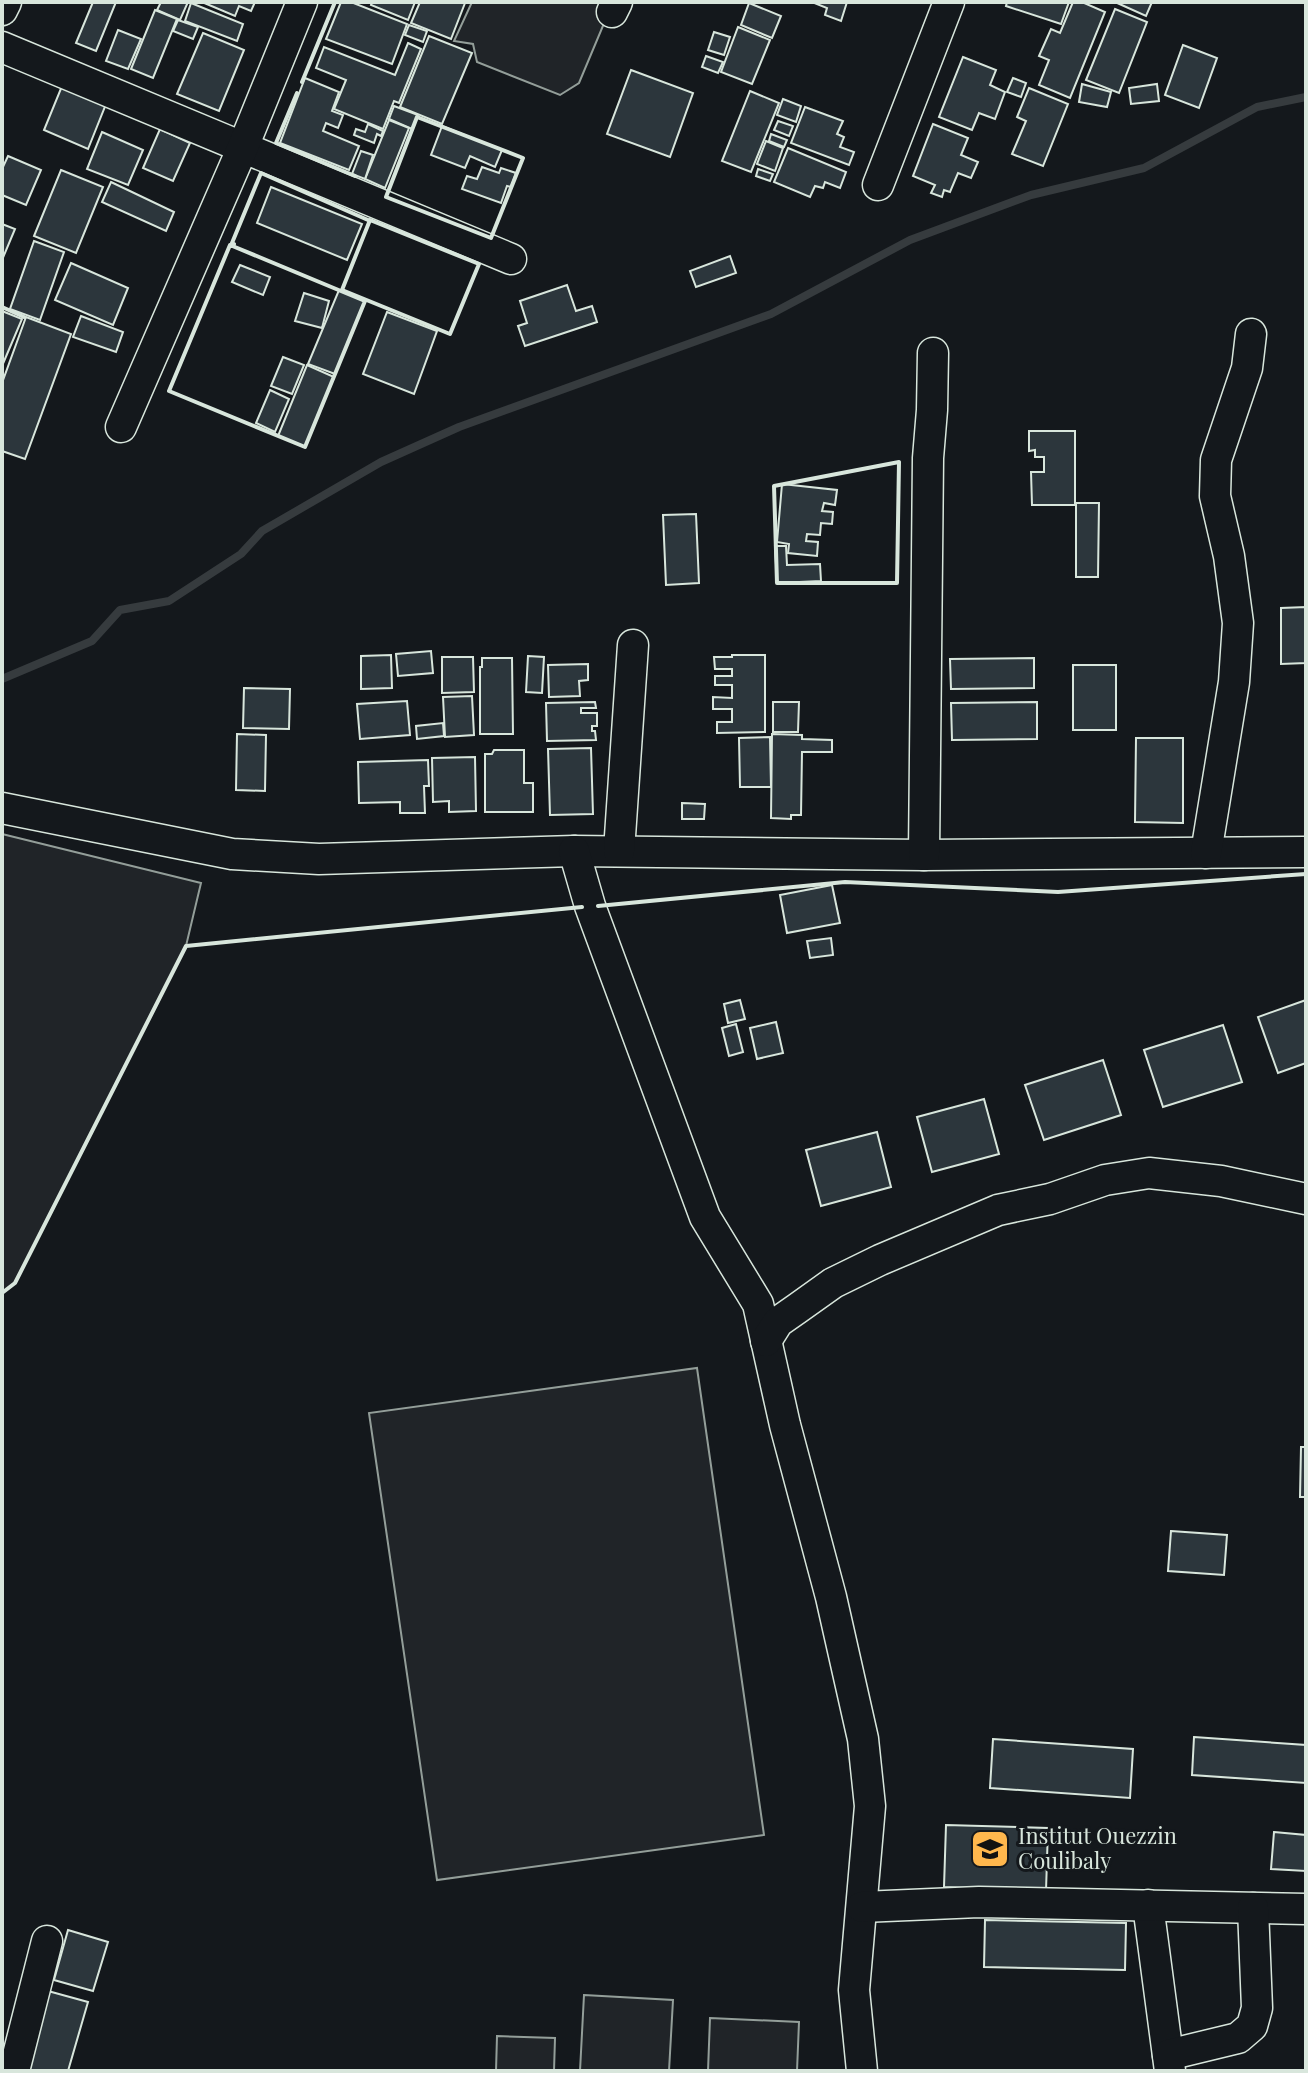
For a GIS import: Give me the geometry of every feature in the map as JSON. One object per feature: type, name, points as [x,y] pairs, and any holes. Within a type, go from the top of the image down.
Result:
[{"type":"street","points":[[2,10],[6,2]]},
{"type":"street","points":[[121,427],[243,147],[302,2]]},
{"type":"street","points":[[878,185],[949,2]]},
{"type":"street","points":[[2,47],[511,259]]},
{"type":"street","points":[[1206,853],[1234,682],[1238,623],[1229,556],[1215,496],[1216,460],[1247,368],[1251,334]]},
{"type":"street","points":[[924,855],[928,458],[933,353]]},
{"type":"street","points":[[619,851],[633,645]]},
{"type":"street","points":[[2,808],[232,854],[319,859],[574,851],[924,855],[1306,852]]},
{"type":"street","points":[[574,851],[590,906],[705,1217],[758,1304],[785,1425],[831,1597],[863,1739],[870,1806],[854,1990],[862,2071]]},
{"type":"street","points":[[766,1341],[778,1322],[833,1283],[880,1260],[998,1210],[1050,1199],[1105,1180],[1149,1173],[1221,1181],[1306,1199]]},
{"type":"street","points":[[862,1907],[979,1902],[1306,1909]]},
{"type":"street","points":[[1148,1905],[1169,2063],[1238,2038],[1252,2026],[1257,2008],[1253,1908]]},
{"type":"street","points":[[14,2071],[47,1941]]},
{"type":"shaded area","points":[[472,2],[613,2],[579,83],[560,95],[477,62],[473,44],[454,41]]},
{"type":"shaded area","points":[[2,834],[201,883],[186,946],[15,1283],[2,1293]]},
{"type":"shaded area","points":[[697,1368],[764,1835],[437,1880],[369,1413]]},
{"type":"shaded area","points":[[584,1995],[673,2000],[669,2071],[580,2071]]},
{"type":"shaded area","points":[[710,2018],[799,2022],[797,2071],[708,2071]]},
{"type":"shaded area","points":[[497,2036],[555,2038],[554,2071],[496,2071]]},
{"type":"building","points":[[93,2],[116,2],[96,51],[76,43]]},
{"type":"building","points":[[161,2],[188,2],[180,20],[157,10]]},
{"type":"building","points":[[202,2],[255,2],[251,11],[239,6],[235,16]]},
{"type":"building","points":[[341,2],[351,2],[407,24],[392,64],[326,39]]},
{"type":"building","points":[[372,2],[415,2],[408,20],[371,5]]},
{"type":"building","points":[[420,2],[465,3],[451,39],[411,23]]},
{"type":"building","points":[[812,2],[847,2],[841,21],[825,15],[827,8]]},
{"type":"building","points":[[1007,2],[1069,2],[1061,24],[1006,6]]},
{"type":"building","points":[[1073,2],[1082,2],[1105,12],[1070,98],[1039,85],[1049,60],[1039,56],[1051,29],[1060,33]]},
{"type":"building","points":[[1115,2],[1152,2],[1146,16]]},
{"type":"building","points":[[191,3],[243,24],[237,41],[185,21]]},
{"type":"building","points":[[749,3],[781,16],[772,38],[741,25]]},
{"type":"building","points":[[1115,9],[1147,22],[1119,93],[1086,80]]},
{"type":"building","points":[[155,10],[177,19],[153,78],[131,69]]},
{"type":"building","points":[[178,20],[198,27],[193,39],[173,31]]},
{"type":"building","points":[[409,25],[427,31],[423,42],[405,35]]},
{"type":"building","points":[[738,27],[770,40],[752,84],[721,72]]},
{"type":"building","points":[[118,30],[141,39],[128,69],[106,61]]},
{"type":"building","points":[[714,32],[730,37],[724,55],[708,50]]},
{"type":"building","points":[[203,33],[244,50],[219,111],[177,94]]},
{"type":"building","points":[[429,36],[472,53],[442,124],[400,107]]},
{"type":"building","points":[[408,43],[421,49],[399,103],[394,101],[383,129],[334,109],[346,80],[316,68],[324,47],[395,75]]},
{"type":"building","points":[[1183,45],[1217,58],[1199,108],[1165,95]]},
{"type":"building","points":[[706,56],[723,62],[718,73],[702,67]]},
{"type":"building","points":[[963,57],[996,70],[990,85],[1005,92],[995,119],[979,113],[972,130],[939,117]]},
{"type":"building","points":[[631,70],[693,93],[670,157],[607,134]]},
{"type":"building","points":[[305,78],[339,92],[332,111],[343,115],[338,128],[326,123],[323,131],[359,146],[349,170],[280,143]]},
{"type":"building","points":[[1013,78],[1026,83],[1021,97],[1007,92]]},
{"type":"building","points":[[1082,84],[1111,92],[1107,107],[1079,102]]},
{"type":"building","points":[[1157,84],[1159,101],[1131,104],[1129,88]]},
{"type":"building","points":[[62,86],[106,104],[88,149],[44,130]]},
{"type":"building","points":[[1029,88],[1068,104],[1043,166],[1012,154],[1026,121],[1017,117]]},
{"type":"building","points":[[750,91],[779,103],[751,172],[722,161]]},
{"type":"building","points":[[783,99],[801,106],[796,122],[777,115]]},
{"type":"building","points":[[394,106],[418,115],[412,129],[389,119]]},
{"type":"building","points":[[805,107],[843,121],[837,134],[844,137],[840,147],[854,152],[849,165],[791,143]]},
{"type":"building","points":[[389,120],[409,128],[385,188],[365,179]]},
{"type":"building","points":[[778,121],[793,126],[789,136],[774,130]]},
{"type":"building","points":[[368,124],[383,131],[381,136],[377,134],[374,143],[354,135],[356,129],[365,132]]},
{"type":"building","points":[[933,124],[968,138],[961,155],[978,162],[971,178],[958,173],[950,192],[944,190],[942,197],[931,193],[935,185],[913,176]]},
{"type":"building","points":[[442,126],[502,150],[495,167],[470,156],[465,168],[431,155]]},
{"type":"building","points":[[160,129],[190,143],[173,181],[143,168]]},
{"type":"building","points":[[102,132],[143,150],[128,185],[87,169]]},
{"type":"building","points":[[771,134],[787,140],[784,147],[769,141]]},
{"type":"building","points":[[766,141],[783,148],[775,171],[757,164]]},
{"type":"building","points":[[788,148],[846,172],[840,188],[825,182],[823,188],[815,186],[810,197],[774,182]]},
{"type":"building","points":[[361,151],[373,155],[365,179],[352,174]]},
{"type":"building","points":[[8,156],[41,170],[26,205],[2,195],[2,169]]},
{"type":"building","points":[[482,167],[499,173],[501,168],[516,173],[501,203],[462,189],[467,176],[477,179]]},
{"type":"building","points":[[758,169],[773,174],[770,181],[756,176]]},
{"type":"building","points":[[61,170],[103,187],[76,253],[34,236]]},
{"type":"building","points":[[111,182],[174,212],[166,231],[102,202]]},
{"type":"building","points":[[271,187],[362,224],[347,260],[257,223]]},
{"type":"building","points":[[2,224],[15,229],[2,260]]},
{"type":"building","points":[[34,241],[64,252],[40,320],[10,309]]},
{"type":"building","points":[[730,256],[736,273],[696,287],[690,271]]},
{"type":"building","points":[[71,263],[128,288],[113,325],[55,300]]},
{"type":"building","points":[[240,265],[270,277],[263,295],[232,282]]},
{"type":"building","points":[[567,285],[576,311],[592,306],[597,322],[525,346],[518,326],[527,323],[520,301]]},
{"type":"building","points":[[339,290],[365,301],[335,374],[308,364]]},
{"type":"building","points":[[304,293],[329,301],[322,328],[295,321]]},
{"type":"building","points":[[2,311],[22,319],[2,366]]},
{"type":"building","points":[[387,312],[437,331],[414,394],[363,374]]},
{"type":"building","points":[[81,316],[123,332],[116,352],[73,337]]},
{"type":"building","points":[[26,317],[71,334],[25,459],[2,451],[2,383]]},
{"type":"building","points":[[283,357],[304,365],[292,394],[271,386]]},
{"type":"building","points":[[307,365],[334,377],[305,447],[278,436]]},
{"type":"building","points":[[270,390],[289,399],[275,432],[256,423]]},
{"type":"building","points":[[1029,431],[1075,431],[1075,505],[1032,505],[1031,472],[1044,472],[1044,457],[1035,457],[1035,450],[1029,451]]},
{"type":"building","points":[[782,484],[837,490],[835,505],[824,503],[822,511],[833,512],[832,524],[821,523],[820,535],[807,534],[806,541],[818,542],[817,556],[788,553],[789,544],[777,542]]},
{"type":"building","points":[[1076,503],[1099,503],[1098,577],[1076,577]]},
{"type":"building","points":[[696,514],[699,583],[666,585],[663,515]]},
{"type":"building","points":[[775,546],[786,546],[787,565],[820,564],[821,581],[777,583]]},
{"type":"building","points":[[1306,607],[1306,663],[1281,664],[1281,608]]},
{"type":"building","points":[[431,651],[433,673],[398,676],[396,654]]},
{"type":"building","points":[[391,655],[392,688],[361,689],[361,656]]},
{"type":"building","points":[[765,655],[765,732],[717,733],[717,722],[732,722],[732,709],[713,709],[713,697],[732,698],[732,685],[715,685],[715,676],[732,676],[732,669],[715,669],[714,657]]},
{"type":"building","points":[[528,656],[544,657],[542,693],[526,692]]},
{"type":"building","points":[[442,657],[473,657],[474,692],[442,693]]},
{"type":"building","points":[[482,658],[512,658],[513,734],[480,734]]},
{"type":"building","points":[[1034,658],[1034,688],[951,689],[950,659]]},
{"type":"building","points":[[588,664],[588,680],[579,681],[580,696],[549,697],[548,665]]},
{"type":"building","points":[[1073,665],[1116,665],[1116,730],[1073,730]]},
{"type":"building","points":[[244,688],[290,689],[289,729],[243,728]]},
{"type":"building","points":[[472,696],[474,735],[445,737],[443,697]]},
{"type":"building","points":[[407,701],[410,735],[360,739],[357,704]]},
{"type":"building","points":[[595,702],[596,708],[581,708],[581,713],[597,713],[597,726],[592,726],[596,740],[547,741],[546,703]]},
{"type":"building","points":[[773,702],[799,702],[798,732],[773,732]]},
{"type":"building","points":[[1037,702],[1037,739],[952,740],[951,703]]},
{"type":"building","points":[[443,723],[444,736],[417,739],[416,726]]},
{"type":"building","points":[[237,734],[266,735],[265,791],[236,790]]},
{"type":"building","points":[[772,734],[832,740],[832,752],[802,752],[801,815],[791,815],[791,819],[771,818]]},
{"type":"building","points":[[770,737],[771,787],[740,787],[739,738]]},
{"type":"building","points":[[1136,738],[1183,738],[1183,823],[1135,822]]},
{"type":"building","points":[[591,748],[593,814],[550,815],[548,749]]},
{"type":"building","points":[[494,750],[524,750],[524,783],[533,783],[533,812],[485,812],[485,754],[492,754]]},
{"type":"building","points":[[475,757],[476,811],[449,812],[449,801],[433,802],[432,758]]},
{"type":"building","points":[[428,760],[429,786],[424,786],[425,813],[400,813],[400,802],[359,803],[358,762]]},
{"type":"building","points":[[682,803],[705,804],[704,819],[682,819]]},
{"type":"building","points":[[832,885],[840,923],[787,933],[780,895]]},
{"type":"building","points":[[831,938],[833,955],[810,958],[807,941]]},
{"type":"building","points":[[740,1000],[745,1019],[728,1023],[724,1004]]},
{"type":"building","points":[[1306,1000],[1306,1063],[1278,1073],[1258,1017]]},
{"type":"building","points":[[776,1022],[783,1053],[757,1059],[750,1028]]},
{"type":"building","points":[[736,1024],[743,1052],[729,1056],[722,1028]]},
{"type":"building","points":[[1223,1025],[1242,1082],[1163,1107],[1144,1050]]},
{"type":"building","points":[[1103,1060],[1121,1115],[1044,1140],[1025,1085]]},
{"type":"building","points":[[984,1099],[999,1154],[932,1172],[917,1117]]},
{"type":"building","points":[[877,1132],[891,1187],[821,1206],[806,1150]]},
{"type":"building","points":[[1301,1447],[1306,1447],[1306,1497],[1300,1497]]},
{"type":"building","points":[[1171,1531],[1227,1535],[1224,1575],[1168,1571]]},
{"type":"building","points":[[1194,1737],[1306,1745],[1306,1783],[1192,1775]]},
{"type":"building","points":[[993,1739],[1133,1749],[1130,1798],[990,1788]]},
{"type":"building","points":[[946,1825],[1048,1828],[1046,1891],[944,1887]]},
{"type":"building","points":[[1274,1832],[1306,1835],[1306,1871],[1271,1869]]},
{"type":"building","points":[[985,1920],[1126,1923],[1125,1970],[984,1967]]},
{"type":"building","points":[[68,1930],[108,1942],[93,1991],[54,1980]]},
{"type":"building","points":[[48,1991],[88,2002],[68,2071],[25,2071]]},
{"type":"waterway","points":[[2,679],[92,641],[120,610],[169,601],[241,554],[262,531],[381,462],[459,427],[771,314],[910,240],[1031,195],[1144,168],[1257,107],[1306,97]]},
{"type":"wall","points":[[302,82],[335,2]]},
{"type":"wall","points":[[297,93],[276,143],[355,176]]},
{"type":"wall","points":[[417,117],[523,158],[491,238],[386,197],[417,117]]},
{"type":"wall","points":[[234,244],[261,173],[368,220]]},
{"type":"wall","points":[[370,220],[479,264],[450,334],[342,290],[370,220]]},
{"type":"wall","points":[[230,245],[365,301],[305,447],[169,391],[230,245]]},
{"type":"wall","points":[[2,307],[24,317]]},
{"type":"wall","points":[[899,462],[897,583],[777,583],[774,486],[899,462]]},
{"type":"wall","points":[[598,906],[845,882],[1058,892],[1306,874]]},
{"type":"wall","points":[[2,1293],[15,1283],[186,946],[582,907]]},
{"type":"place","name":"Institut Ouezzin Coulibaly","points":[[990,1849]]}]
